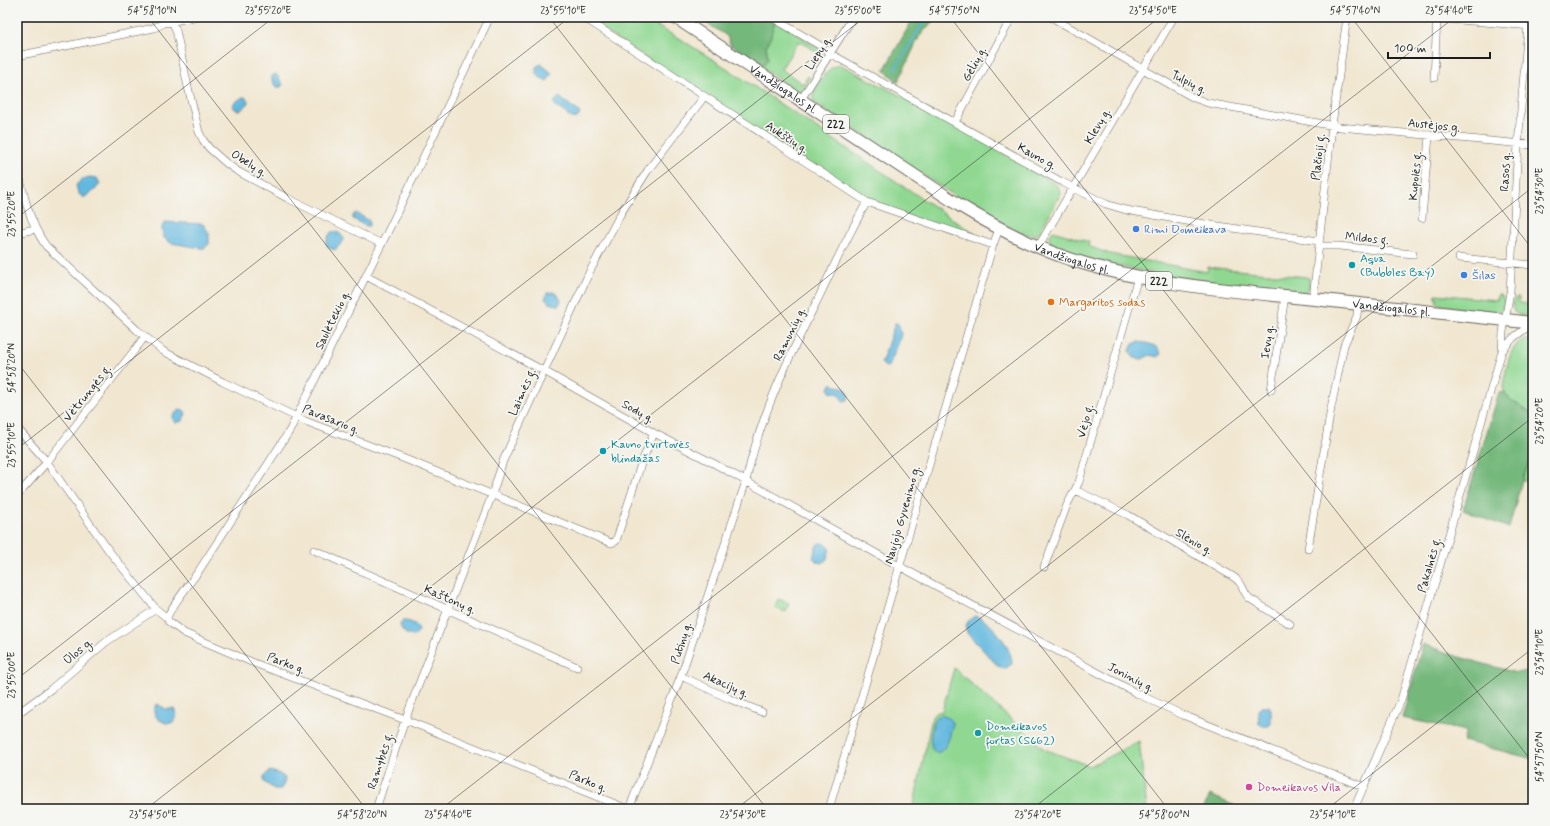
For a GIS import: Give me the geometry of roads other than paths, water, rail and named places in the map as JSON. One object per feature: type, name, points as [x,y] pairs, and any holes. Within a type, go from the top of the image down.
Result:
[{"type":"main road","name":"Vandžiogalos pl.","points":[[675,17],[934,189],[1000,229],[1038,247],[1073,260],[1138,277],[1197,286],[1533,323]]},
{"type":"street","points":[[17,56],[154,28],[171,19],[194,17]]},
{"type":"street","name":"Saulėtekio g.","points":[[167,618],[170,610],[186,590],[297,417],[382,244],[490,17]]},
{"type":"street","name":"Aukščių g.","points":[[583,17],[867,202],[993,245]]},
{"type":"street","name":"Kauno g.","points":[[771,17],[826,49],[831,54],[1072,188],[1106,204],[1126,210],[1319,243]]},
{"type":"street","name":"Liepų g.","points":[[800,101],[854,17]]},
{"type":"street","name":"Gėlių g.","points":[[955,122],[1012,17]]},
{"type":"street","name":"Tulpių g.","points":[[1051,17],[1194,98],[1208,103],[1332,125]]},
{"type":"street","name":"Klevų g.","points":[[1038,247],[1174,17]]},
{"type":"street","name":"Plačioji g.","points":[[1313,299],[1332,125],[1347,17]]},
{"type":"street","points":[[1424,17],[1531,26]]},
{"type":"street","points":[[1434,78],[1437,18]]},
{"type":"street","name":"Obelų g.","points":[[171,19],[176,30],[199,132],[209,148],[237,171],[287,198],[382,244]]},
{"type":"street","name":"Rasos g.","points":[[1506,320],[1510,292],[1518,144],[1531,26]]},
{"type":"street","name":"Laimės g.","points":[[405,720],[492,495],[503,461],[589,273],[621,213],[648,170],[704,97]]},
{"type":"street","name":"Austėjos g.","points":[[1332,125],[1533,146]]},
{"type":"street","name":"Kupolės g.","points":[[1422,218],[1429,136]]},
{"type":"street","name":"Pavasario g.","points":[[17,165],[35,229],[52,252],[144,338],[162,351],[185,363],[297,417],[607,542],[613,543],[616,540],[641,464],[654,433]]},
{"type":"street","name":"Ramunių g.","points":[[746,481],[760,429],[778,381],[843,245],[867,202]]},
{"type":"street","points":[[17,233],[35,229]]},
{"type":"street","name":"Naujojo Gyvenimo g.","points":[[828,809],[993,245],[1000,229]]},
{"type":"street","name":"Mildos g.","points":[[1319,243],[1413,254]]},
{"type":"street","points":[[1459,258],[1533,265]]},
{"type":"street","name":"Sodų g.","points":[[366,276],[544,371],[654,433],[713,463],[899,566]]},
{"type":"street","name":"Vėjo g.","points":[[1044,567],[1067,505],[1081,474],[1138,277]]},
{"type":"street","name":"Ievų g.","points":[[1272,390],[1284,296]]},
{"type":"street","points":[[1308,548],[1331,408],[1344,345],[1356,316],[1358,304]]},
{"type":"street","name":"Pakalnės g.","points":[[1354,809],[1401,700],[1502,351],[1506,320]]},
{"type":"street","points":[[1502,351],[1513,338],[1533,323]]},
{"type":"street","name":"Vėtrungės g.","points":[[17,496],[47,462],[144,338]]},
{"type":"street","name":"Parko g.","points":[[17,428],[47,462],[84,514],[97,536],[156,609],[178,630],[629,809]]},
{"type":"street","name":"Putinų g.","points":[[629,809],[681,676],[746,481]]},
{"type":"street","name":"Slėnio g.","points":[[1075,490],[1128,515],[1232,576],[1241,583],[1248,597],[1290,624]]},
{"type":"street","name":"Kaštonų g.","points":[[314,550],[577,667]]},
{"type":"street","name":"Joninių g.","points":[[899,566],[1138,694],[1183,715],[1364,787]]},
{"type":"street","name":"Ūlos g.","points":[[17,714],[51,689],[106,642],[156,609]]},
{"type":"street","name":"Akacijų g.","points":[[681,676],[762,712]]},
{"type":"street","name":"Ramybės g.","points":[[376,809],[405,720]]},
{"type":"water","points":[[541,64],[552,73],[547,81],[540,78],[536,72],[536,67]]},
{"type":"water","points":[[276,74],[283,84],[281,87],[276,87],[272,81],[272,76]]},
{"type":"water","points":[[245,97],[248,101],[248,104],[241,110],[236,110],[233,107],[234,103]]},
{"type":"water","points":[[559,97],[579,112],[580,115],[576,118],[572,118],[556,107],[555,101]]},
{"type":"water","points":[[90,177],[97,178],[100,184],[94,191],[83,198],[78,193],[76,185],[82,179]]},
{"type":"water","points":[[356,213],[370,221],[369,226],[366,226],[353,219],[353,215]]},
{"type":"water","points":[[164,222],[203,224],[209,233],[209,244],[205,248],[201,248],[171,243],[163,237],[162,227]]},
{"type":"water","points":[[331,232],[339,233],[344,239],[335,250],[329,248],[326,243]]},
{"type":"water","points":[[553,292],[558,295],[561,301],[559,305],[551,304],[545,299],[547,293]]},
{"type":"water","points":[[895,323],[899,325],[901,334],[889,366],[885,367],[881,363]]},
{"type":"water","points":[[1138,342],[1155,346],[1161,354],[1157,357],[1150,355],[1140,360],[1133,357],[1130,350],[1133,344]]},
{"type":"water","points":[[832,383],[835,386],[846,389],[848,400],[843,401],[838,393],[830,392],[829,388]]},
{"type":"water","points":[[180,410],[184,410],[186,414],[182,421],[176,423],[173,420],[173,415]]},
{"type":"water","points":[[820,543],[825,544],[830,548],[827,559],[822,563],[817,562],[813,558],[817,545]]},
{"type":"water","points":[[975,616],[981,618],[994,628],[1000,635],[1009,650],[1012,664],[1004,669],[998,666],[967,633],[967,623]]},
{"type":"water","points":[[402,621],[413,623],[417,626],[419,631],[414,636],[407,634],[401,627],[400,624]]},
{"type":"water","points":[[157,704],[166,709],[174,709],[177,715],[174,722],[166,723],[158,719],[154,712],[154,708]]},
{"type":"water","points":[[1261,706],[1269,706],[1271,709],[1271,724],[1268,726],[1259,724],[1258,710]]},
{"type":"water","points":[[941,715],[949,718],[953,724],[946,745],[937,753],[932,747],[931,742],[932,727],[935,718]]},
{"type":"water","points":[[270,771],[280,774],[285,778],[281,789],[274,789],[264,782],[264,776]]},
{"type":"waterway","points":[[895,69],[927,17]]},
{"type":"place","name":"Rimi Domeikava","points":[[1136,229]]},
{"type":"place","name":"Aqua (Bubbles Bay)","points":[[1352,265]]},
{"type":"place","name":"Šilas","points":[[1464,275]]},
{"type":"place","name":"Margaritos sodas","points":[[1051,302]]},
{"type":"place","name":"Kauno tvirtovės blindažas","points":[[603,451]]},
{"type":"place","name":"Domeikavos fortas (S662)","points":[[978,733]]},
{"type":"place","name":"Domeikavos Vila","points":[[1249,787]]}]
